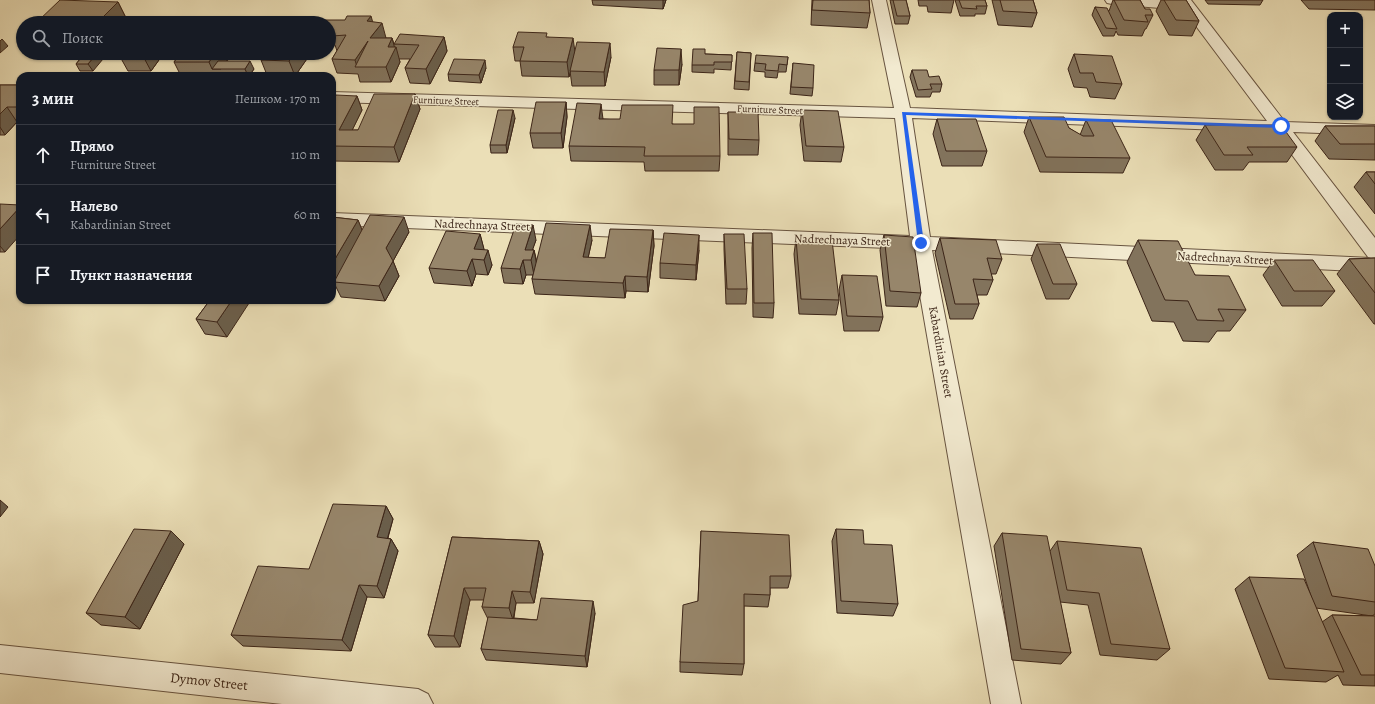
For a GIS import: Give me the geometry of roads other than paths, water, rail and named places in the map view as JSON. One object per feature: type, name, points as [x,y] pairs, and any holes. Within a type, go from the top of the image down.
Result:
[{"type":"street","name":"Kabardinian Street","points":[[879,0],[903,113],[921,243],[1006,704]]},
{"type":"street","points":[[1112,0],[1186,3],[1281,126],[1375,252]]},
{"type":"street","name":"Furniture Street","points":[[336,97],[903,113],[1375,130]]},
{"type":"street","name":"Nadrechnaya Street","points":[[336,219],[921,243],[1375,265]]},
{"type":"street","name":"Dymov Street","points":[[0,659],[418,704]]}]
